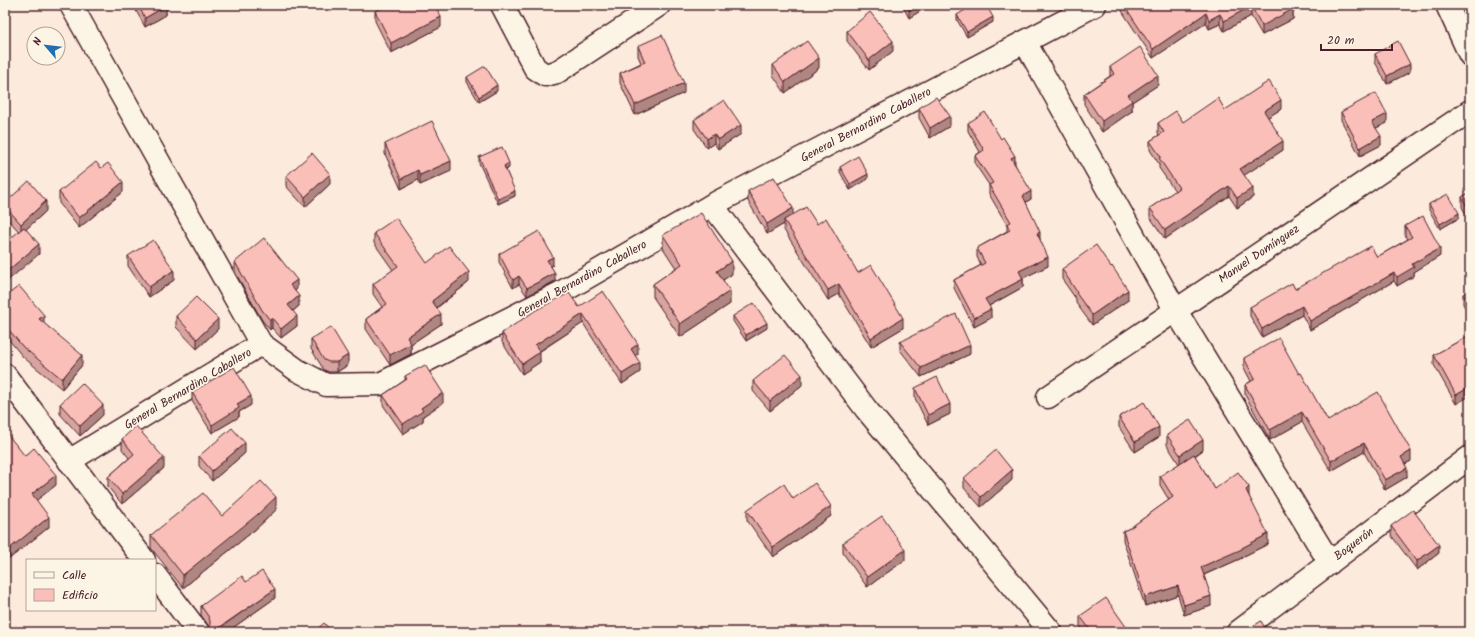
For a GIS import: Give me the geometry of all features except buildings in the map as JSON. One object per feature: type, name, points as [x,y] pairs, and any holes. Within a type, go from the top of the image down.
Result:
[{"type":"street","points":[[71,5],[261,344]]},
{"type":"street","points":[[502,5],[534,68],[545,75],[557,72],[659,5]]},
{"type":"street","name":"General Bernardino Caballero","points":[[69,461],[261,344],[297,370],[326,385],[380,384],[560,293],[712,206],[1095,5]]},
{"type":"street","points":[[1447,5],[1470,55]]},
{"type":"street","points":[[1025,42],[1176,311],[1330,563]]},
{"type":"street","name":"Manuel Domínguez","points":[[1048,397],[1470,111]]},
{"type":"street","points":[[712,206],[866,408],[1051,632]]},
{"type":"street","points":[[6,379],[143,559]]},
{"type":"street","name":"Boquerón","points":[[1238,632],[1470,457]]},
{"type":"street","points":[[156,576],[198,632]]}]
